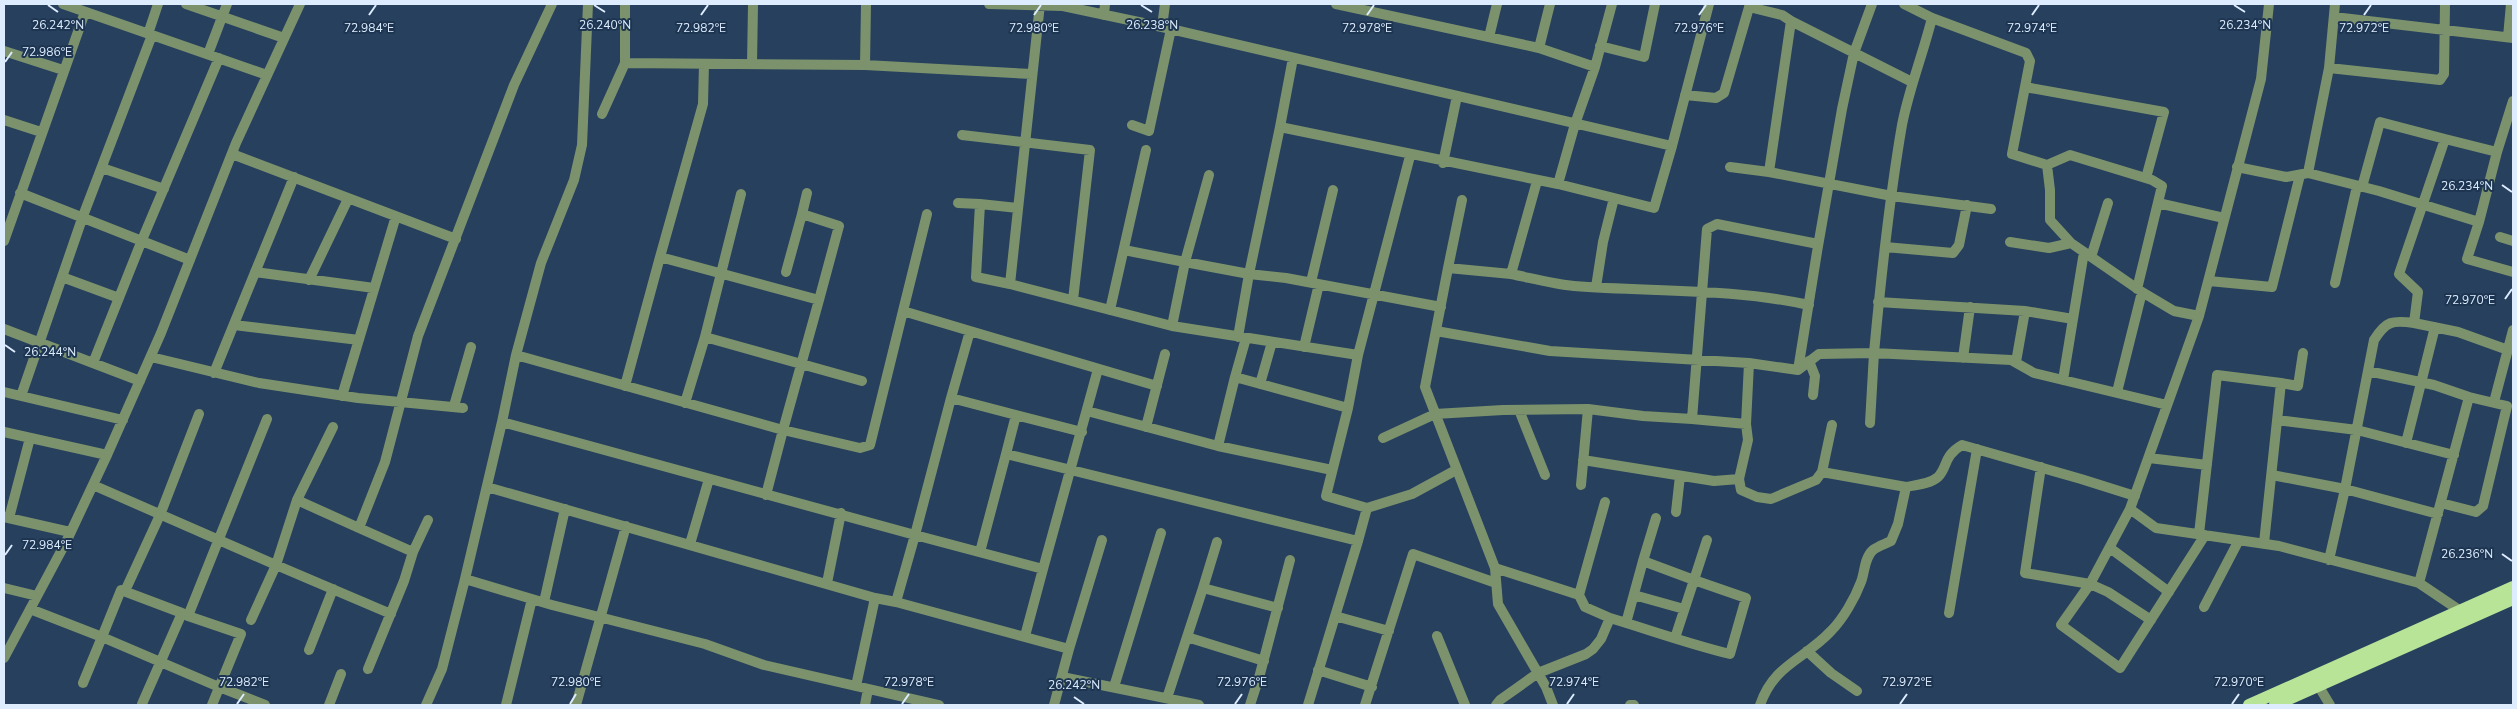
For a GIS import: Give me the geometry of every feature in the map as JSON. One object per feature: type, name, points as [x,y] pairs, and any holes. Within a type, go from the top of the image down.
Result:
[{"type":"main road","points":[[2249,705],[2513,587]]},
{"type":"main road","points":[[2275,705],[2513,600]]},
{"type":"street","points":[[62,4],[267,75]]},
{"type":"street","points":[[4,241],[63,70],[89,13],[98,4]]},
{"type":"street","points":[[21,396],[83,216],[150,34],[158,4]]},
{"type":"street","points":[[186,4],[284,38]]},
{"type":"street","points":[[208,54],[227,4]]},
{"type":"street","points":[[4,658],[70,532],[123,420],[151,357],[232,154],[300,4]]},
{"type":"street","points":[[359,528],[385,462],[418,336],[514,85],[552,4]]},
{"type":"street","points":[[426,705],[442,669],[487,488],[516,355],[541,263],[574,180],[582,145],[588,4]]},
{"type":"street","points":[[602,114],[625,63],[625,4]]},
{"type":"street","points":[[752,64],[753,4]]},
{"type":"street","points":[[865,65],[866,4]]},
{"type":"street","points":[[989,4],[1040,4],[1104,9],[1166,28],[1672,146]]},
{"type":"street","points":[[1010,284],[1040,4]]},
{"type":"street","points":[[1132,126],[1150,131],[1166,28],[1165,4]]},
{"type":"street","points":[[1336,4],[1539,48],[1595,67]]},
{"type":"street","points":[[1489,37],[1497,4]]},
{"type":"street","points":[[1539,48],[1550,4]]},
{"type":"street","points":[[1558,184],[1575,124],[1595,67],[1612,4]]},
{"type":"street","points":[[1600,46],[1644,57],[1655,4]]},
{"type":"street","points":[[1280,127],[1410,156],[1558,184],[1654,208],[1709,4]]},
{"type":"street","points":[[1798,370],[1818,244],[1854,53],[1872,4]]},
{"type":"street","points":[[1904,4],[1932,18],[2026,53],[2030,61],[2012,154],[2047,165],[2070,155],[2146,178],[2162,186],[2117,392]]},
{"type":"street","points":[[2269,4],[2261,79],[2250,128],[2237,167],[2199,316],[2130,510],[2090,584],[2061,625],[2120,668],[2169,592],[2202,535],[2207,465],[2217,375],[2298,386],[2303,353]]},
{"type":"street","points":[[2209,281],[2272,287],[2304,174],[2329,68],[2335,4]]},
{"type":"street","points":[[2329,68],[2440,80],[2444,74],[2445,4]]},
{"type":"street","points":[[2334,17],[2510,37],[2511,4]]},
{"type":"street","points":[[1685,95],[1716,98],[1724,93],[1750,5],[1782,15],[1912,82]]},
{"type":"street","points":[[1870,423],[1878,302],[1892,196],[1912,82],[1932,18]]},
{"type":"street","points":[[1769,172],[1791,21]]},
{"type":"street","points":[[4,51],[63,70]]},
{"type":"street","points":[[93,363],[142,240],[219,58]]},
{"type":"street","points":[[1218,446],[1235,377],[1242,337],[1249,274],[1293,58]]},
{"type":"street","points":[[625,63],[865,65],[1032,74]]},
{"type":"street","points":[[625,386],[702,104],[704,64]]},
{"type":"street","points":[[2025,87],[2164,112],[2146,178]]},
{"type":"street","points":[[1443,162],[1457,96]]},
{"type":"street","points":[[2513,102],[2467,259],[2513,272]]},
{"type":"street","points":[[4,120],[42,132]]},
{"type":"street","points":[[2334,283],[2360,186],[2380,122],[2497,152]]},
{"type":"street","points":[[962,135],[1090,150],[1074,300]]},
{"type":"street","points":[[2414,322],[2418,292],[2399,274],[2421,204],[2445,139]]},
{"type":"street","points":[[1110,310],[1146,150]]},
{"type":"street","points":[[232,154],[456,239]]},
{"type":"street","points":[[1410,156],[1373,294],[1326,496],[1367,508],[1412,494],[1456,470]]},
{"type":"street","points":[[2047,165],[2050,190],[2050,220],[2071,243],[2140,291],[2174,310],[2199,316]]},
{"type":"street","points":[[1730,166],[1829,182],[1892,196],[1990,209]]},
{"type":"street","points":[[2237,167],[2286,177],[2304,174],[2360,186],[2479,222]]},
{"type":"street","points":[[102,168],[164,189]]},
{"type":"street","points":[[1172,326],[1184,262],[1209,175]]},
{"type":"street","points":[[214,372],[294,177]]},
{"type":"street","points":[[1511,274],[1537,180]]},
{"type":"street","points":[[1304,347],[1333,190]]},
{"type":"street","points":[[20,193],[83,216],[190,260]]},
{"type":"street","points":[[786,272],[807,193]]},
{"type":"street","points":[[685,403],[705,337],[741,194]]},
{"type":"street","points":[[1596,287],[1603,242],[1614,198]]},
{"type":"street","points":[[309,280],[348,199]]},
{"type":"street","points":[[1462,200],[1425,387],[1495,568],[1498,604],[1538,673],[1553,705]]},
{"type":"street","points":[[958,203],[1018,208]]},
{"type":"street","points":[[2063,380],[2073,319],[2088,254],[2108,203]]},
{"type":"street","points":[[2158,203],[2224,218]]},
{"type":"street","points":[[980,204],[976,277],[1172,326],[1358,356]]},
{"type":"street","points":[[1885,247],[1953,254],[1959,245],[1967,206]]},
{"type":"street","points":[[766,495],[838,226],[802,214]]},
{"type":"street","points":[[516,355],[783,430],[860,448],[870,445],[926,214]]},
{"type":"street","points":[[342,396],[396,216]]},
{"type":"street","points":[[1692,418],[1707,229],[1717,224],[1818,244]]},
{"type":"street","points":[[2500,237],[2513,241]]},
{"type":"street","points":[[2010,242],[2049,248],[2071,243]]},
{"type":"street","points":[[1124,250],[1249,274],[1315,283],[1441,306]]},
{"type":"street","points":[[660,256],[819,300]]},
{"type":"street","points":[[1448,268],[1511,274],[1572,286],[1702,292],[1782,299],[1809,304]]},
{"type":"street","points":[[255,272],[374,288]]},
{"type":"street","points":[[62,277],[119,298]]},
{"type":"street","points":[[1878,302],[2025,311],[2073,319]]},
{"type":"street","points":[[1963,358],[1970,307]]},
{"type":"street","points":[[903,311],[1157,386]]},
{"type":"street","points":[[2016,362],[2025,311]]},
{"type":"street","points":[[2330,560],[2374,340],[2382,326],[2397,320],[2414,322],[2458,332],[2508,350]]},
{"type":"street","points":[[234,325],[359,340]]},
{"type":"street","points":[[2406,443],[2435,327]]},
{"type":"street","points":[[4,329],[140,381]]},
{"type":"street","points":[[2494,402],[2513,330]]},
{"type":"street","points":[[1436,331],[1550,351],[1749,363],[1798,370],[1819,354],[1874,353],[2011,360],[2034,373],[2167,405]]},
{"type":"street","points":[[896,602],[970,332]]},
{"type":"street","points":[[705,337],[862,381]]},
{"type":"street","points":[[1260,384],[1272,342]]},
{"type":"street","points":[[151,357],[259,383],[342,396],[459,407],[472,347]]},
{"type":"street","points":[[1146,427],[1165,354]]},
{"type":"street","points":[[1810,361],[1815,376],[1813,395]]},
{"type":"street","points":[[1749,363],[1746,424],[1748,440],[1739,479],[1741,490],[1757,497],[1771,499],[1816,480],[1822,472],[1832,425]]},
{"type":"street","points":[[1025,636],[1072,470],[1098,368]]},
{"type":"street","points":[[2368,371],[2421,382],[2469,397],[2510,406],[2481,510],[2476,512],[2441,503]]},
{"type":"street","points":[[1235,377],[1348,408]]},
{"type":"street","points":[[2264,543],[2281,383]]},
{"type":"street","points":[[4,392],[123,420]]},
{"type":"street","points":[[2419,583],[2469,397]]},
{"type":"street","points":[[951,398],[1082,432]]},
{"type":"street","points":[[1383,438],[1435,414],[1519,410],[1588,409],[1643,416],[1692,418],[1746,424]]},
{"type":"street","points":[[1582,485],[1582,460],[1588,409]]},
{"type":"street","points":[[1519,410],[1546,475]]},
{"type":"street","points":[[1087,411],[1218,446],[1332,470]]},
{"type":"street","points":[[126,592],[160,515],[199,414]]},
{"type":"street","points":[[980,552],[1016,414]]},
{"type":"street","points":[[142,704],[219,540],[267,419]]},
{"type":"street","points":[[2277,420],[2357,430],[2454,455]]},
{"type":"street","points":[[502,422],[1044,569]]},
{"type":"street","points":[[251,620],[276,565],[298,500],[333,427]]},
{"type":"street","points":[[4,432],[107,455]]},
{"type":"street","points":[[30,438],[6,517],[70,532]]},
{"type":"street","points":[[1822,472],[1906,487],[1923,484],[1938,477],[1953,450],[1962,445],[2135,496]]},
{"type":"street","points":[[1949,613],[1977,449]]},
{"type":"street","points":[[1006,454],[1358,541]]},
{"type":"street","points":[[2149,458],[2207,465]]},
{"type":"street","points":[[1582,460],[1714,481],[1739,479]]},
{"type":"street","points":[[2041,467],[2025,573],[2090,584],[2108,592],[2150,620]]},
{"type":"street","points":[[2272,475],[2345,489],[2438,514]]},
{"type":"street","points":[[1676,512],[1680,476]]},
{"type":"street","points":[[690,544],[709,479]]},
{"type":"street","points":[[93,485],[391,614]]},
{"type":"street","points":[[1760,705],[1766,689],[1776,674],[1831,631],[1845,613],[1862,580],[1863,568],[1872,551],[1891,541],[1898,524],[1906,487]]},
{"type":"street","points":[[487,488],[875,598],[1070,648]]},
{"type":"street","points":[[298,500],[413,552]]},
{"type":"street","points":[[1605,502],[1579,595],[1585,607],[1610,618],[1730,654],[1746,598],[1643,561]]},
{"type":"street","points":[[1308,705],[1367,508]]},
{"type":"street","points":[[544,602],[566,509]]},
{"type":"street","points":[[2130,510],[2156,528],[2264,543],[2419,583],[2472,618]]},
{"type":"street","points":[[827,584],[841,513]]},
{"type":"street","points":[[1626,623],[1656,518]]},
{"type":"street","points":[[368,669],[391,614],[413,552],[428,520]]},
{"type":"street","points":[[576,705],[626,526]]},
{"type":"street","points":[[1114,687],[1161,533]]},
{"type":"street","points":[[1054,705],[1102,540]]},
{"type":"street","points":[[1675,638],[1707,540]]},
{"type":"street","points":[[2204,607],[2239,540]]},
{"type":"street","points":[[1167,698],[1217,542]]},
{"type":"street","points":[[2110,548],[2169,592]]},
{"type":"street","points":[[1365,705],[1413,554],[1496,583]]},
{"type":"street","points":[[1250,705],[1264,661],[1290,560]]},
{"type":"street","points":[[1495,568],[1579,595]]},
{"type":"street","points":[[465,579],[532,599],[705,644],[764,665],[939,705]]},
{"type":"street","points":[[4,588],[37,596]]},
{"type":"street","points":[[1203,588],[1278,608]]},
{"type":"street","points":[[308,650],[333,589]]},
{"type":"street","points":[[83,683],[121,590],[241,634],[212,705]]},
{"type":"street","points":[[1634,594],[1684,610]]},
{"type":"street","points":[[856,686],[875,598]]},
{"type":"street","points":[[506,705],[532,599]]},
{"type":"street","points":[[30,609],[265,705]]},
{"type":"street","points":[[1335,616],[1389,631]]},
{"type":"street","points":[[1496,705],[1500,700],[1538,673],[1586,654],[1593,649],[1601,639],[1610,618]]},
{"type":"street","points":[[1437,636],[1465,705]]},
{"type":"street","points":[[1187,637],[1264,661]]},
{"type":"street","points":[[1807,651],[1831,673],[1857,691]]},
{"type":"street","points":[[1318,670],[1372,687]]},
{"type":"street","points":[[329,705],[341,674]]},
{"type":"street","points":[[1062,676],[1199,705]]},
{"type":"street","points":[[2318,685],[2330,705]]},
{"type":"street","points":[[865,705],[868,689]]}]
